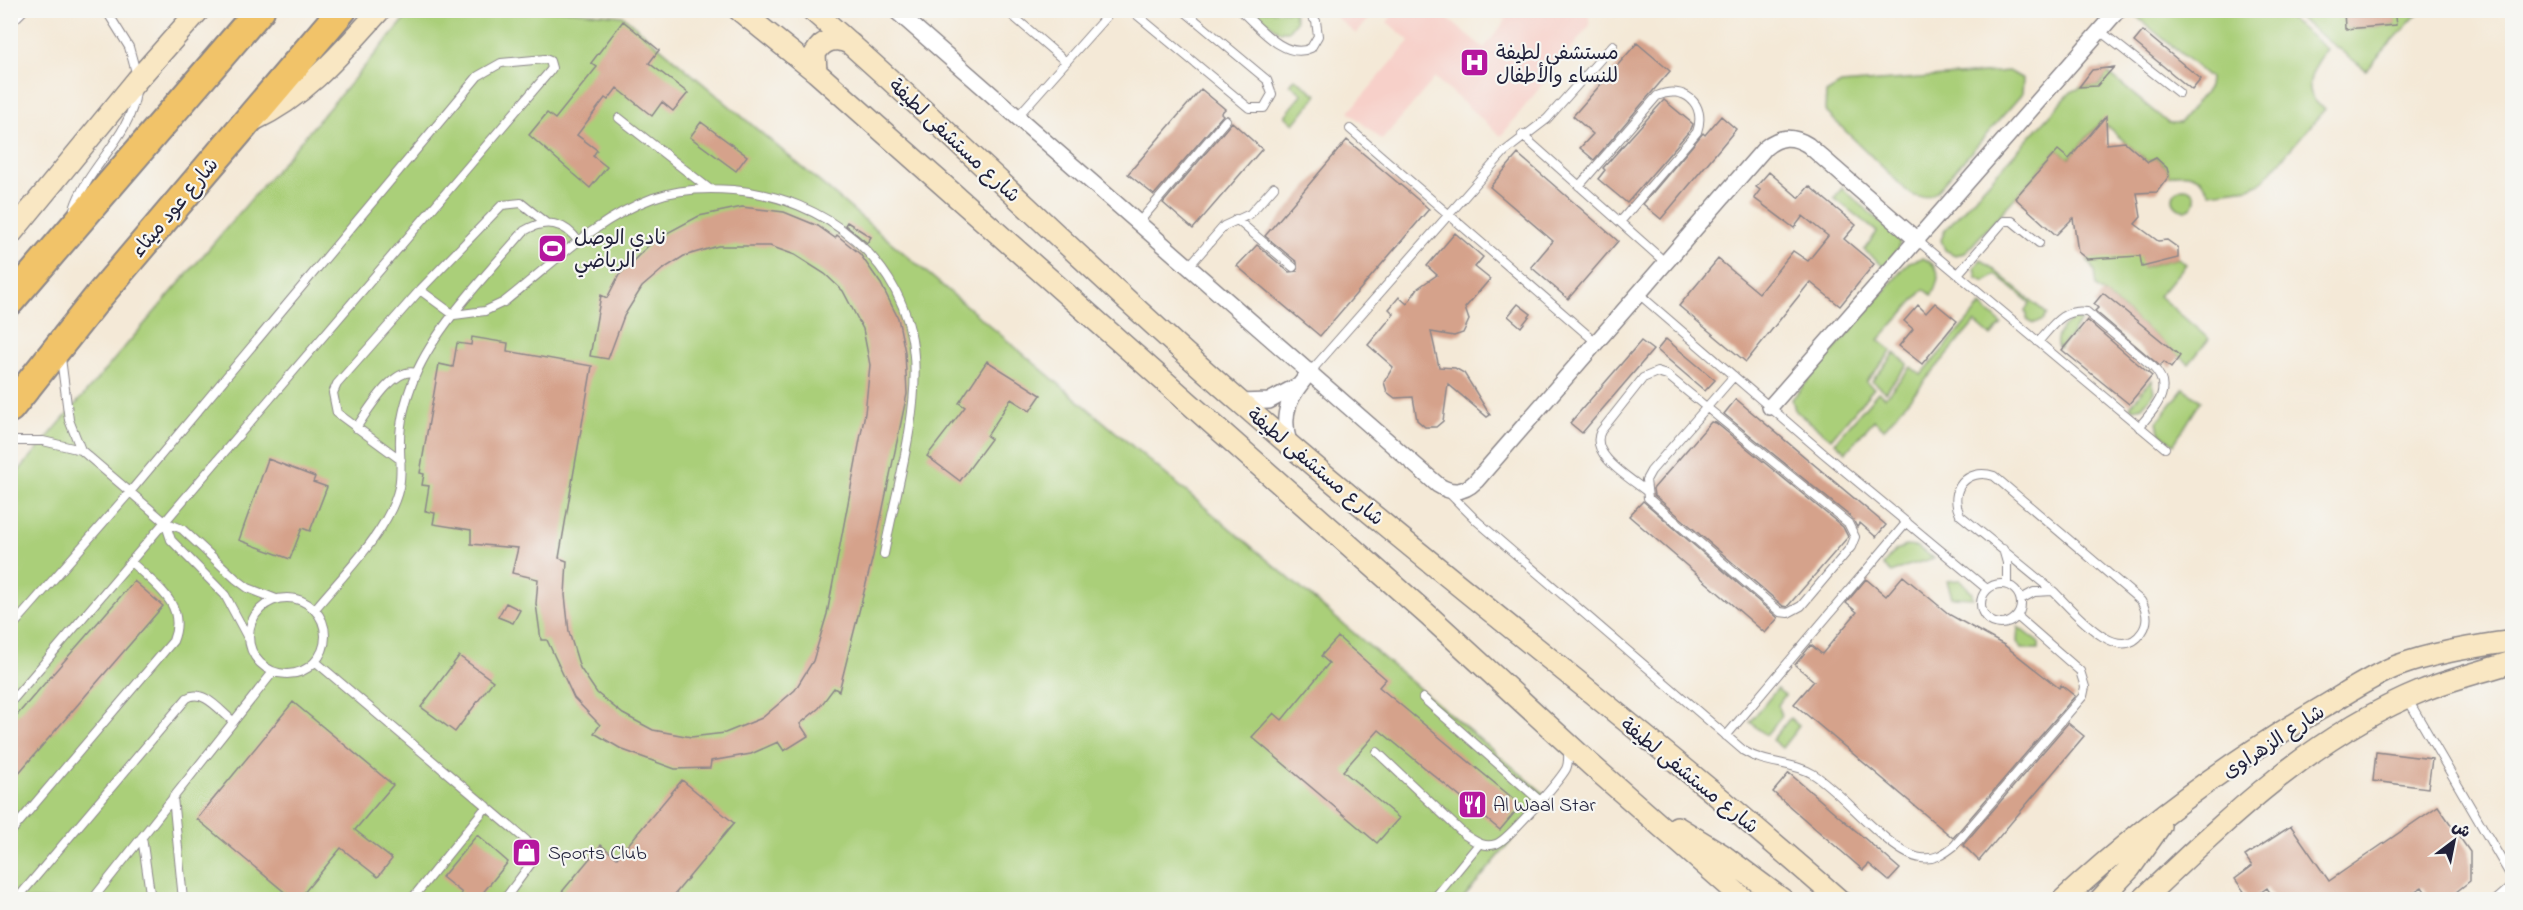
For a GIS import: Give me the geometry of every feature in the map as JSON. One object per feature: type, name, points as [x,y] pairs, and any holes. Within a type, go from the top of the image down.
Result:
[{"type":"highway","points":[[10,301],[260,10]]},
{"type":"highway","name":"شارع عود ميثاء","points":[[10,408],[242,125],[342,10]]},
{"type":"main road","points":[[10,235],[137,80],[199,10]]},
{"type":"main road","points":[[242,125],[271,112],[297,95],[321,75],[380,10]]},
{"type":"main road","name":"شارع مستشفى لطيفة","points":[[739,10],[816,72],[1429,616],[1637,806],[1746,900]]},
{"type":"main road","name":"شارع مستشفى لطيفة","points":[[812,10],[1239,402],[1443,573],[1733,808],[1832,893],[1853,900]]},
{"type":"main road","points":[[816,72],[815,54],[823,43],[837,39],[851,44]]},
{"type":"main road","name":"شارع الزهراوى","points":[[2063,900],[2101,864],[2171,807],[2288,729],[2367,681],[2419,659],[2512,641]]},
{"type":"main road","name":"شارع الزهراوى","points":[[2142,900],[2223,824],[2304,758],[2341,732],[2407,698],[2463,676],[2512,662]]},
{"type":"main road","points":[[1637,806],[1721,854],[1783,900]]},
{"type":"main road","points":[[2100,900],[2130,868],[2171,807]]},
{"type":"street","points":[[895,10],[1445,489],[1461,491],[1469,488],[1640,295],[1765,148],[1779,139],[1789,137],[1808,145],[1918,241]]},
{"type":"street","points":[[1770,407],[1918,241],[2118,10]]},
{"type":"street","points":[[1289,443],[1285,429],[1286,408],[1298,385],[1311,371]]},
{"type":"street","points":[[1239,402],[1269,401],[1298,385]]},
{"type":"lane","points":[[10,24],[24,10]]},
{"type":"lane","points":[[68,234],[77,199],[85,183],[130,113],[137,80],[129,47],[106,10]]},
{"type":"lane","points":[[1006,10],[1066,62]]},
{"type":"lane","points":[[1017,117],[1112,10]]},
{"type":"lane","points":[[1131,10],[1249,108],[1264,108],[1272,94],[1267,80],[1183,10]]},
{"type":"lane","points":[[1240,10],[1283,47],[1297,53],[1311,48],[1318,36],[1316,21],[1305,10]]},
{"type":"lane","points":[[2100,31],[2179,93]]},
{"type":"lane","points":[[1311,371],[1448,212],[1522,135],[1547,119],[1612,45]]},
{"type":"lane","points":[[10,629],[130,492],[478,76],[501,63],[545,59],[550,61],[552,68],[550,72],[10,703]]},
{"type":"lane","points":[[1579,186],[1657,96],[1674,91],[1691,98],[1700,114],[1697,132],[1620,222]]},
{"type":"lane","points":[[619,118],[708,188]]},
{"type":"lane","points":[[1139,222],[1226,120]]},
{"type":"lane","points":[[1350,129],[1598,343]]},
{"type":"lane","points":[[1522,135],[1666,263]]},
{"type":"lane","points":[[1190,265],[1224,226],[1250,214],[1274,187]]},
{"type":"lane","points":[[420,290],[454,315],[475,314],[495,308],[624,210],[645,201],[683,191],[708,188],[777,196],[825,217],[869,253],[887,275],[900,300],[909,327],[915,383],[884,554]]},
{"type":"lane","points":[[401,460],[337,413],[333,393],[337,384],[420,290],[502,205],[522,203],[546,223],[564,227],[579,242]]},
{"type":"lane","points":[[1236,219],[1293,267]]},
{"type":"lane","points":[[1958,274],[2007,220],[2039,243]]},
{"type":"lane","points":[[315,609],[387,516],[399,489],[401,426],[416,373],[427,352],[454,315],[524,231],[546,223]]},
{"type":"lane","points":[[1918,241],[2165,448]]},
{"type":"lane","points":[[1640,295],[1987,589]]},
{"type":"lane","points":[[2038,342],[2066,313],[2076,310],[2087,312],[2152,366],[2163,381],[2164,391],[2161,400],[2139,427]]},
{"type":"lane","points":[[59,346],[69,420],[81,450]]},
{"type":"lane","points":[[356,428],[392,380],[404,372],[416,373]]},
{"type":"lane","points":[[1652,372],[1667,375],[1848,523],[1855,537],[1851,547],[1802,606],[1788,613],[1780,612],[1654,504],[1646,491],[1600,452],[1597,441],[1601,431],[1643,378],[1652,372]]},
{"type":"lane","points":[[1646,491],[1646,480],[1651,471],[1734,376]]},
{"type":"lane","points":[[10,441],[43,441],[81,450],[165,522],[182,529],[248,588],[276,599],[297,599],[315,609],[326,631],[324,647],[316,662],[296,674],[273,672],[256,659],[249,640],[225,595],[171,540],[165,522]]},
{"type":"lane","points":[[1985,473],[1994,476],[2063,533],[2141,601],[2147,616],[2146,624],[2137,638],[2122,644],[2114,644],[2100,636],[2053,591],[1966,521],[1956,507],[1957,489],[1968,476],[1985,473]]},
{"type":"lane","points":[[1445,489],[1477,521],[1744,751],[1760,760],[1795,766],[1814,774],[1904,851],[1920,858],[1933,858],[1944,854],[2083,696],[2085,687],[2080,671],[2017,616]]},
{"type":"lane","points":[[1726,736],[1907,522]]},
{"type":"lane","points":[[2002,548],[2007,563],[2007,584]]},
{"type":"lane","points":[[10,833],[173,641],[178,624],[175,608],[165,593],[131,562]]},
{"type":"lane","points":[[2007,584],[2018,592],[2021,599],[2017,616],[2001,624],[1986,616],[1981,605],[1987,589],[2007,584]]},
{"type":"lane","points":[[2021,599],[2034,592],[2053,591]]},
{"type":"lane","points":[[249,640],[252,620],[258,611],[276,599]]},
{"type":"lane","points":[[316,662],[526,840],[532,854],[529,870],[504,900]]},
{"type":"lane","points":[[92,900],[273,672]]},
{"type":"lane","points":[[16,900],[187,698],[194,694],[203,696],[233,721]]},
{"type":"lane","points":[[1423,698],[1539,800]]},
{"type":"lane","points":[[2407,698],[2512,878]]},
{"type":"lane","points":[[1568,744],[1568,767]]},
{"type":"lane","points":[[1377,752],[1466,835],[1479,844],[1496,844],[1503,841],[1568,767],[1590,764]]},
{"type":"lane","points":[[173,797],[183,900]]},
{"type":"lane","points":[[411,900],[487,806]]},
{"type":"lane","points":[[142,837],[151,900]]},
{"type":"lane","points":[[1433,900],[1479,844]]},
{"type":"lane","points":[[2496,900],[2512,886]]},
{"type":"shaded area","name":"مستشفى لطيفة للنساء والأطفال","points":[[1397,10],[1438,11],[1484,48],[1506,20],[1495,11],[1588,11],[1590,25],[1501,136],[1435,78],[1382,140],[1349,112],[1410,41],[1387,22]]},
{"type":"shaded area","points":[[1329,11],[1376,11],[1356,34]]},
{"type":"green space","name":"نادي الوصل الرياضي","points":[[561,10],[623,16],[1548,797],[1463,899],[11,900],[11,480],[412,11]]},
{"type":"green space","points":[[1253,11],[1293,11],[1296,21],[1288,31],[1279,31]]},
{"type":"green space","points":[[2140,11],[2280,11],[2327,49],[2310,80],[2312,96],[2325,109],[2262,182],[2249,188],[2210,193],[2198,178],[2188,174],[2169,176],[2167,168],[2156,158],[2148,162],[2101,121],[2069,159],[2058,150],[1965,253],[1955,255],[1945,250],[1941,240],[1945,230],[2071,92],[2082,87],[2098,86],[2105,78],[2103,69],[2168,123],[2180,123],[2209,87],[2210,78],[2136,16]]},
{"type":"green space","points":[[2290,11],[2344,11],[2346,29],[2395,25],[2394,11],[2420,11],[2366,70]]},
{"type":"green space","points":[[2009,71],[2023,79],[2022,94],[1936,192],[1925,197],[1914,196],[1907,191],[1825,111],[1826,93],[1841,84]]},
{"type":"green space","points":[[1295,78],[1317,95],[1294,124],[1285,116],[1302,94],[1290,84]]},
{"type":"green space","points":[[1842,188],[1900,239],[1899,249],[1884,267],[1864,250],[1877,232],[1834,198]]},
{"type":"green space","points":[[2184,188],[2192,191],[2195,199],[2192,207],[2184,210],[2176,207],[2173,199],[2176,191]]},
{"type":"green space","points":[[2140,252],[2143,267],[2178,258],[2186,264],[2159,296],[2209,339],[2189,364],[2096,287],[2094,271],[2087,259]]},
{"type":"green space","points":[[1923,258],[1934,266],[1938,274],[1932,295],[1924,289],[1879,340],[1892,351],[1866,382],[1874,388],[1831,439],[1795,410],[1792,399],[1909,262]]},
{"type":"green space","points":[[1981,259],[2047,314],[2042,321],[2034,323],[2027,319],[2025,311],[2030,303],[1996,275],[1985,282],[1977,278],[1975,268]]},
{"type":"green space","points":[[1981,305],[2002,324],[1991,336],[1975,322],[1884,429],[1874,420],[1846,452],[1835,442],[1878,392],[1885,397],[1911,367],[1921,375]]},
{"type":"green space","points":[[2078,319],[2081,321],[2072,333],[2142,391],[2152,380],[2155,392],[2142,407],[2134,409],[2130,407],[2141,393],[2071,335],[2059,348],[2057,341],[2060,332],[2069,322]]},
{"type":"green space","points":[[1895,353],[1908,364],[1885,392],[1872,381]]},
{"type":"green space","points":[[2184,388],[2201,401],[2174,444],[2159,432],[2157,422]]},
{"type":"green space","points":[[1906,546],[1917,547],[1934,558],[1892,573],[1883,565],[1896,550]]},
{"type":"green space","points":[[1960,580],[1971,591],[1973,598],[1952,597],[1947,581]]},
{"type":"green space","points":[[2018,627],[2039,643],[2039,649],[2021,649],[2017,642]]},
{"type":"green space","points":[[1777,689],[1785,695],[1778,705],[1782,716],[1766,735],[1750,722]]},
{"type":"green space","points":[[1790,718],[1799,726],[1782,748],[1772,740]]},
{"type":"building","points":[[2344,10],[2394,10],[2396,25],[2345,29]]},
{"type":"building","points":[[623,21],[659,50],[649,63],[688,93],[673,111],[662,102],[652,116],[617,88],[608,100],[605,98],[577,135],[597,150],[593,156],[607,167],[590,188],[529,135],[547,113],[555,119],[597,67],[591,63]]},
{"type":"building","points":[[2143,31],[2201,79],[2192,90],[2134,42]]},
{"type":"building","points":[[1637,43],[1670,71],[1594,160],[1580,148],[1593,134],[1573,116]]},
{"type":"building","points":[[2114,67],[2097,86],[2079,87],[2092,70]]},
{"type":"building","points":[[1201,89],[1225,109],[1221,113],[1223,115],[1154,195],[1128,174]]},
{"type":"building","points":[[1664,100],[1693,124],[1627,203],[1598,179],[1605,170],[1603,168]]},
{"type":"building","points":[[1721,116],[1736,129],[1661,219],[1643,204],[1703,133],[1705,135]]},
{"type":"building","points":[[2106,116],[2107,144],[2125,142],[2148,162],[2156,158],[2167,168],[2169,176],[2157,192],[2137,193],[2141,217],[2135,224],[2158,241],[2167,240],[2178,248],[2178,258],[2142,267],[2140,256],[2087,259],[2078,252],[2073,218],[2056,235],[2015,198],[2058,150],[2069,159]]},
{"type":"building","points":[[701,122],[747,156],[736,171],[690,137]]},
{"type":"building","points":[[1232,122],[1262,149],[1193,229],[1163,203]]},
{"type":"building","points":[[1347,140],[1429,209],[1320,336],[1237,266],[1257,245],[1289,272],[1297,271],[1297,262],[1265,236]]},
{"type":"building","points":[[1518,154],[1618,241],[1568,299],[1531,267],[1553,241],[1490,187]]},
{"type":"building","points":[[1769,172],[1799,198],[1809,186],[1856,225],[1844,239],[1874,264],[1840,306],[1810,282],[1746,362],[1679,306],[1718,259],[1759,293],[1793,251],[1808,261],[1828,236],[1803,216],[1794,228],[1754,198],[1760,190],[1756,187]]},
{"type":"building","points":[[742,207],[784,212],[818,226],[835,238],[837,235],[860,254],[881,284],[898,318],[905,352],[907,394],[873,556],[839,691],[834,688],[819,708],[800,724],[808,736],[784,751],[778,742],[751,754],[711,761],[710,768],[675,769],[623,750],[594,733],[600,725],[574,698],[547,640],[541,640],[536,604],[538,579],[512,573],[518,548],[471,544],[471,530],[433,524],[435,513],[425,511],[429,486],[422,485],[424,474],[420,473],[439,364],[453,367],[457,343],[471,345],[472,337],[508,343],[507,351],[592,366],[559,558],[567,561],[565,595],[569,632],[580,668],[597,693],[623,714],[653,730],[691,737],[725,733],[762,718],[795,690],[813,661],[827,614],[865,413],[870,365],[863,329],[843,291],[825,274],[795,255],[770,246],[718,246],[684,256],[663,269],[642,287],[624,316],[608,359],[590,356],[601,295],[607,298],[619,275],[654,240],[699,216]]},
{"type":"building","points":[[847,222],[871,237],[867,243],[845,225]]},
{"type":"building","points":[[1455,233],[1483,257],[1475,267],[1490,279],[1465,308],[1469,320],[1463,333],[1454,336],[1431,332],[1439,367],[1455,368],[1464,373],[1490,415],[1487,417],[1448,384],[1443,421],[1436,427],[1425,427],[1417,420],[1413,397],[1395,398],[1387,392],[1384,382],[1393,367],[1368,345],[1394,314],[1389,309],[1399,297],[1407,304],[1418,288],[1437,275],[1427,266]]},
{"type":"building","points":[[2103,293],[2180,356],[2171,368],[2164,362],[2160,366],[2095,311],[2098,308],[2094,304]]},
{"type":"building","points":[[1935,303],[1957,321],[1922,364],[1899,346],[1913,329],[1904,321],[1918,305],[1926,313]]},
{"type":"building","points":[[1518,304],[1531,314],[1521,327],[1508,316]]},
{"type":"building","points":[[2087,320],[2152,376],[2129,404],[2062,350]]},
{"type":"building","points":[[1666,339],[1715,380],[1705,391],[1657,350]]},
{"type":"building","points":[[1641,341],[1653,350],[1582,433],[1570,423]]},
{"type":"building","points":[[987,361],[1041,395],[1030,411],[1011,399],[987,436],[991,439],[960,481],[927,456],[965,407],[959,403]]},
{"type":"building","points":[[1736,399],[1886,525],[1876,537],[1860,523],[1857,527],[1852,518],[1724,414]]},
{"type":"building","points":[[1711,422],[1716,423],[1843,527],[1848,537],[1787,607],[1783,606],[1654,495],[1653,489]]},
{"type":"building","points":[[268,459],[315,477],[313,482],[327,487],[310,531],[302,528],[290,559],[239,540]]},
{"type":"building","points":[[1643,501],[1778,618],[1765,633],[1629,516]]},
{"type":"building","points":[[1903,576],[1950,615],[2004,645],[2059,688],[2061,685],[2075,696],[1953,838],[1794,704],[1814,681],[1795,665],[1811,645],[1822,654],[1857,612],[1846,603],[1866,579],[1886,596]]},
{"type":"building","points":[[134,581],[163,606],[10,783],[10,723]]},
{"type":"building","points":[[506,603],[520,610],[513,623],[498,617]]},
{"type":"building","points":[[1338,637],[1386,679],[1379,687],[1521,805],[1500,830],[1379,730],[1343,771],[1399,818],[1377,843],[1252,737],[1274,713],[1282,720],[1329,663],[1321,656]]},
{"type":"building","points":[[459,656],[493,681],[455,732],[421,707]]},
{"type":"building","points":[[293,702],[393,785],[355,830],[392,859],[378,877],[341,848],[298,900],[294,900],[197,819]]},
{"type":"building","points":[[2068,723],[2084,736],[1979,861],[1963,845]]},
{"type":"building","points":[[2376,752],[2432,759],[2428,788],[2373,781]]},
{"type":"building","points":[[1789,773],[1900,869],[1889,881],[1869,864],[1863,870],[1773,792]]},
{"type":"building","points":[[682,780],[734,823],[670,900],[555,900],[601,845],[617,858]]},
{"type":"building","points":[[2438,806],[2470,852],[2470,881],[2446,900],[2431,900],[2422,887],[2401,900],[2275,900],[2267,888],[2250,900],[2235,879],[2252,866],[2245,856],[2291,826],[2329,881]]},
{"type":"building","points":[[477,835],[508,862],[477,900],[457,900],[462,893],[442,877]]},
{"type":"place","name":"مستشفى لطيفة للنساء والأطفال","points":[[1475,63]]},
{"type":"place","name":"نادي الوصل الرياضي","points":[[553,248]]},
{"type":"place","name":"Al Waal Star","points":[[1472,804]]},
{"type":"place","name":"Sports Club","points":[[527,852]]}]
